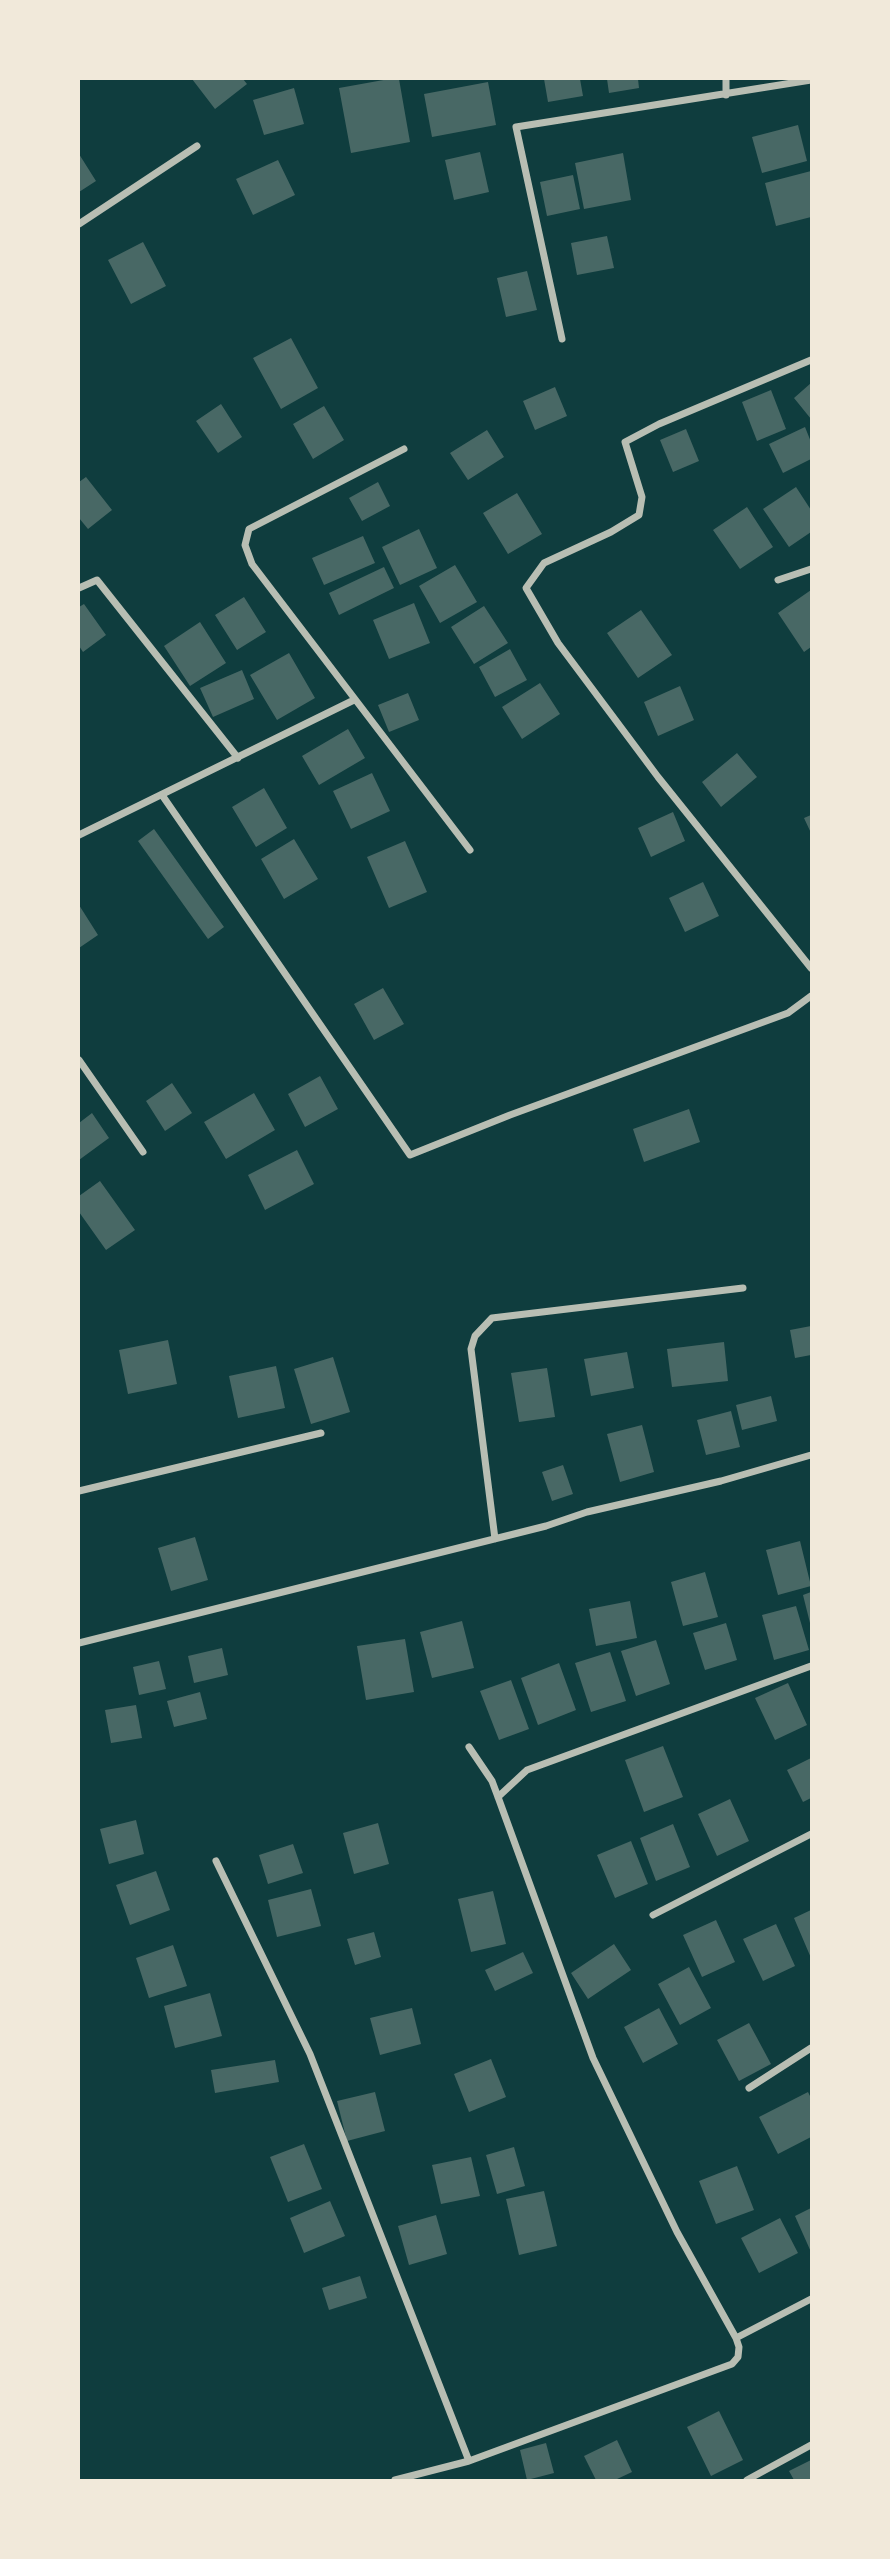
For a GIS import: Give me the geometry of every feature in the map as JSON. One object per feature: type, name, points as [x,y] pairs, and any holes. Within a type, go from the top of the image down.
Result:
[{"type":"street","points":[[726,79],[726,94]]},
{"type":"street","points":[[562,340],[516,127],[811,80]]},
{"type":"street","points":[[79,225],[197,146]]},
{"type":"street","points":[[811,360],[659,424],[625,442],[642,496],[639,515],[611,532],[544,564],[526,588],[558,643],[658,777],[811,968]]},
{"type":"street","points":[[404,449],[249,529],[245,545],[252,564],[470,850]]},
{"type":"street","points":[[778,580],[811,569]]},
{"type":"street","points":[[79,588],[97,580],[237,758]]},
{"type":"street","points":[[79,835],[354,701]]},
{"type":"street","points":[[162,795],[410,1155],[510,1115],[788,1013],[811,996]]},
{"type":"street","points":[[79,1060],[143,1152]]},
{"type":"street","points":[[495,1539],[471,1349],[475,1336],[492,1318],[743,1288]]},
{"type":"street","points":[[79,1491],[321,1433]]},
{"type":"street","points":[[79,1643],[546,1526],[587,1512],[721,1481],[811,1455]]},
{"type":"street","points":[[498,1797],[527,1770],[811,1666]]},
{"type":"street","points":[[395,2480],[469,2461],[733,2364],[738,2357],[736,2338],[677,2232],[593,2058],[492,1781],[469,1747]]},
{"type":"street","points":[[653,1915],[811,1834]]},
{"type":"street","points":[[216,1861],[310,2054],[469,2461]]},
{"type":"street","points":[[749,2088],[811,2048]]},
{"type":"street","points":[[736,2338],[811,2299]]},
{"type":"street","points":[[747,2480],[811,2445]]},
{"type":"building","points":[[192,79],[243,79],[247,84],[215,109]]},
{"type":"building","points":[[399,79],[410,142],[351,153],[339,88]]},
{"type":"building","points":[[544,79],[580,79],[583,96],[548,102]]},
{"type":"building","points":[[607,79],[638,79],[639,88],[609,93]]},
{"type":"building","points":[[488,82],[496,125],[432,137],[424,94]]},
{"type":"building","points":[[294,88],[304,124],[264,135],[253,100]]},
{"type":"building","points":[[798,125],[807,161],[762,173],[752,137]]},
{"type":"building","points":[[480,152],[489,192],[454,200],[445,160]]},
{"type":"building","points":[[623,153],[631,200],[584,209],[575,163]]},
{"type":"building","points":[[79,154],[96,181],[79,192]]},
{"type":"building","points":[[278,160],[295,195],[253,215],[236,179]]},
{"type":"building","points":[[811,171],[811,217],[776,226],[765,183]]},
{"type":"building","points":[[573,175],[580,209],[547,216],[540,182]]},
{"type":"building","points":[[607,236],[614,268],[577,275],[571,243]]},
{"type":"building","points":[[143,242],[166,286],[131,304],[108,260]]},
{"type":"building","points":[[527,271],[537,310],[506,317],[497,278]]},
{"type":"building","points":[[291,338],[318,388],[281,409],[253,358]]},
{"type":"building","points":[[811,383],[811,419],[794,398]]},
{"type":"building","points":[[555,387],[567,416],[535,430],[523,401]]},
{"type":"building","points":[[771,390],[786,429],[757,441],[742,402]]},
{"type":"building","points":[[221,404],[242,437],[218,453],[196,421]]},
{"type":"building","points":[[324,406],[344,440],[313,459],[293,424]]},
{"type":"building","points":[[805,427],[811,442],[811,459],[783,473],[769,444]]},
{"type":"building","points":[[686,429],[699,461],[673,472],[660,440]]},
{"type":"building","points":[[487,430],[504,457],[468,480],[450,453]]},
{"type":"building","points":[[86,477],[112,510],[88,529],[79,518],[79,482]]},
{"type":"building","points":[[378,482],[390,506],[362,521],[349,498]]},
{"type":"building","points":[[796,487],[811,510],[811,532],[789,547],[763,509]]},
{"type":"building","points":[[517,493],[542,534],[508,554],[483,513]]},
{"type":"building","points":[[747,507],[773,547],[740,569],[713,530]]},
{"type":"building","points":[[419,529],[437,568],[400,585],[382,547]]},
{"type":"building","points":[[363,536],[375,563],[324,585],[312,558]]},
{"type":"building","points":[[455,565],[477,602],[440,623],[419,586]]},
{"type":"building","points":[[384,567],[394,588],[339,615],[329,593]]},
{"type":"building","points":[[811,590],[811,647],[804,652],[778,613]]},
{"type":"building","points":[[244,597],[266,632],[237,650],[215,615]]},
{"type":"building","points":[[414,603],[430,643],[389,659],[373,620]]},
{"type":"building","points":[[84,604],[106,635],[83,652],[79,646],[79,607]]},
{"type":"building","points":[[484,606],[508,643],[474,664],[451,627]]},
{"type":"building","points":[[641,610],[672,655],[638,678],[607,633]]},
{"type":"building","points":[[200,622],[226,663],[190,686],[164,646]]},
{"type":"building","points":[[510,649],[527,680],[495,697],[479,667]]},
{"type":"building","points":[[289,653],[315,698],[277,720],[250,675]]},
{"type":"building","points":[[242,670],[254,699],[213,717],[200,688]]},
{"type":"building","points":[[540,683],[560,714],[522,739],[502,707]]},
{"type":"building","points":[[680,686],[694,720],[658,736],[644,702]]},
{"type":"building","points":[[408,693],[419,720],[389,732],[378,705]]},
{"type":"building","points":[[348,729],[365,758],[319,785],[302,756]]},
{"type":"building","points":[[737,753],[757,777],[721,807],[702,782]]},
{"type":"building","points":[[372,773],[390,811],[351,829],[333,791]]},
{"type":"building","points":[[264,788],[287,828],[256,847],[232,807]]},
{"type":"building","points":[[673,812],[685,841],[651,857],[638,828]]},
{"type":"building","points":[[811,815],[811,833],[804,818]]},
{"type":"building","points":[[154,829],[224,927],[208,939],[138,841]]},
{"type":"building","points":[[294,839],[318,879],[284,899],[261,859]]},
{"type":"building","points":[[405,841],[427,892],[389,908],[367,857]]},
{"type":"building","points":[[703,882],[719,916],[685,932],[669,898]]},
{"type":"building","points":[[79,905],[98,935],[79,948]]},
{"type":"building","points":[[383,988],[404,1024],[374,1040],[354,1004]]},
{"type":"building","points":[[320,1076],[338,1109],[305,1127],[288,1094]]},
{"type":"building","points":[[172,1083],[192,1113],[165,1131],[146,1101]]},
{"type":"building","points":[[254,1093],[275,1130],[226,1159],[204,1122]]},
{"type":"building","points":[[689,1109],[700,1142],[644,1162],[633,1129]]},
{"type":"building","points":[[92,1113],[109,1138],[79,1160],[79,1123]]},
{"type":"building","points":[[297,1150],[314,1184],[265,1210],[248,1175]]},
{"type":"building","points":[[100,1181],[135,1230],[106,1250],[79,1212],[79,1196]]},
{"type":"building","points":[[811,1326],[811,1355],[795,1358],[790,1330]]},
{"type":"building","points":[[168,1340],[177,1384],[128,1394],[119,1350]]},
{"type":"building","points":[[724,1342],[728,1381],[672,1387],[667,1349]]},
{"type":"building","points":[[627,1352],[634,1388],[591,1396],[584,1359]]},
{"type":"building","points":[[333,1357],[350,1412],[311,1424],[294,1369]]},
{"type":"building","points":[[276,1366],[285,1408],[238,1418],[229,1376]]},
{"type":"building","points":[[547,1368],[555,1417],[519,1422],[511,1373]]},
{"type":"building","points":[[771,1396],[777,1421],[742,1430],[736,1405]]},
{"type":"building","points":[[731,1411],[740,1447],[706,1455],[697,1420]]},
{"type":"building","points":[[642,1425],[654,1472],[620,1482],[607,1434]]},
{"type":"building","points":[[563,1465],[573,1494],[552,1501],[542,1472]]},
{"type":"building","points":[[195,1537],[208,1580],[171,1591],[158,1548]]},
{"type":"building","points":[[800,1541],[811,1586],[778,1595],[766,1550]]},
{"type":"building","points":[[705,1572],[718,1617],[683,1626],[671,1582]]},
{"type":"building","points":[[811,1592],[811,1623],[810,1623],[803,1595]]},
{"type":"building","points":[[630,1601],[637,1638],[596,1646],[589,1609]]},
{"type":"building","points":[[796,1606],[809,1650],[774,1660],[762,1615]]},
{"type":"building","points":[[462,1621],[474,1668],[432,1678],[420,1632]]},
{"type":"building","points":[[726,1623],[737,1660],[705,1670],[693,1633]]},
{"type":"building","points":[[405,1639],[414,1692],[366,1700],[357,1646]]},
{"type":"building","points":[[656,1640],[670,1684],[636,1696],[621,1651]]},
{"type":"building","points":[[222,1648],[228,1675],[194,1683],[188,1656]]},
{"type":"building","points":[[610,1652],[626,1701],[591,1712],[575,1663]]},
{"type":"building","points":[[159,1661],[166,1689],[139,1695],[133,1667]]},
{"type":"building","points":[[559,1663],[576,1710],[538,1725],[521,1678]]},
{"type":"building","points":[[511,1680],[529,1729],[499,1740],[480,1691]]},
{"type":"building","points":[[788,1683],[807,1725],[775,1740],[755,1698]]},
{"type":"building","points":[[200,1692],[207,1719],[174,1727],[167,1701]]},
{"type":"building","points":[[136,1705],[142,1738],[111,1743],[105,1710]]},
{"type":"building","points":[[663,1746],[683,1797],[644,1812],[625,1760]]},
{"type":"building","points":[[811,1758],[811,1798],[803,1802],[787,1770]]},
{"type":"building","points":[[730,1799],[749,1841],[717,1856],[698,1814]]},
{"type":"building","points":[[136,1820],[144,1854],[109,1864],[100,1829]]},
{"type":"building","points":[[378,1823],[389,1864],[354,1874],[343,1833]]},
{"type":"building","points":[[673,1824],[690,1867],[656,1881],[640,1838]]},
{"type":"building","points":[[631,1841],[648,1884],[615,1898],[597,1855]]},
{"type":"building","points":[[293,1844],[303,1873],[268,1884],[259,1855]]},
{"type":"building","points":[[156,1871],[170,1910],[130,1925],[116,1885]]},
{"type":"building","points":[[311,1889],[321,1926],[277,1937],[268,1900]]},
{"type":"building","points":[[493,1891],[506,1944],[471,1952],[458,1899]]},
{"type":"building","points":[[811,1910],[811,1958],[794,1918]]},
{"type":"building","points":[[716,1920],[735,1962],[702,1977],[683,1935]]},
{"type":"building","points":[[776,1924],[795,1966],[763,1981],[743,1939]]},
{"type":"building","points":[[374,1932],[381,1957],[355,1965],[347,1939]]},
{"type":"building","points":[[614,1944],[631,1970],[588,1999],[571,1973]]},
{"type":"building","points":[[173,1945],[187,1986],[149,1998],[136,1958]]},
{"type":"building","points":[[523,1952],[533,1973],[495,1991],[485,1970]]},
{"type":"building","points":[[689,1967],[711,2008],[680,2025],[658,1984]]},
{"type":"building","points":[[210,1993],[222,2036],[175,2048],[164,2006]]},
{"type":"building","points":[[412,2008],[421,2044],[380,2055],[370,2018]]},
{"type":"building","points":[[659,2008],[678,2044],[643,2063],[624,2027]]},
{"type":"building","points":[[749,2023],[771,2064],[739,2081],[717,2040]]},
{"type":"building","points":[[491,2059],[506,2097],[469,2112],[454,2074]]},
{"type":"building","points":[[275,2060],[279,2082],[215,2093],[211,2070]]},
{"type":"building","points":[[375,2092],[385,2131],[347,2141],[337,2101]]},
{"type":"building","points":[[808,2092],[811,2098],[811,2137],[778,2154],[759,2117]]},
{"type":"building","points":[[304,2144],[322,2189],[288,2202],[270,2157]]},
{"type":"building","points":[[514,2147],[525,2186],[497,2194],[486,2155]]},
{"type":"building","points":[[471,2157],[480,2196],[441,2204],[432,2165]]},
{"type":"building","points":[[737,2166],[754,2210],[716,2224],[699,2181]]},
{"type":"building","points":[[544,2191],[557,2246],[519,2255],[506,2199]]},
{"type":"building","points":[[330,2201],[345,2236],[304,2253],[290,2218]]},
{"type":"building","points":[[811,2208],[811,2252],[795,2216]]},
{"type":"building","points":[[436,2215],[447,2254],[409,2265],[398,2226]]},
{"type":"building","points":[[780,2218],[798,2253],[759,2273],[741,2238]]},
{"type":"building","points":[[360,2276],[367,2298],[329,2310],[322,2288]]},
{"type":"building","points":[[719,2411],[743,2460],[711,2476],[687,2427]]},
{"type":"building","points":[[617,2440],[632,2472],[615,2480],[596,2480],[584,2456]]},
{"type":"building","points":[[546,2443],[554,2473],[527,2480],[520,2450]]},
{"type":"building","points":[[811,2460],[811,2480],[794,2480],[789,2471]]}]
